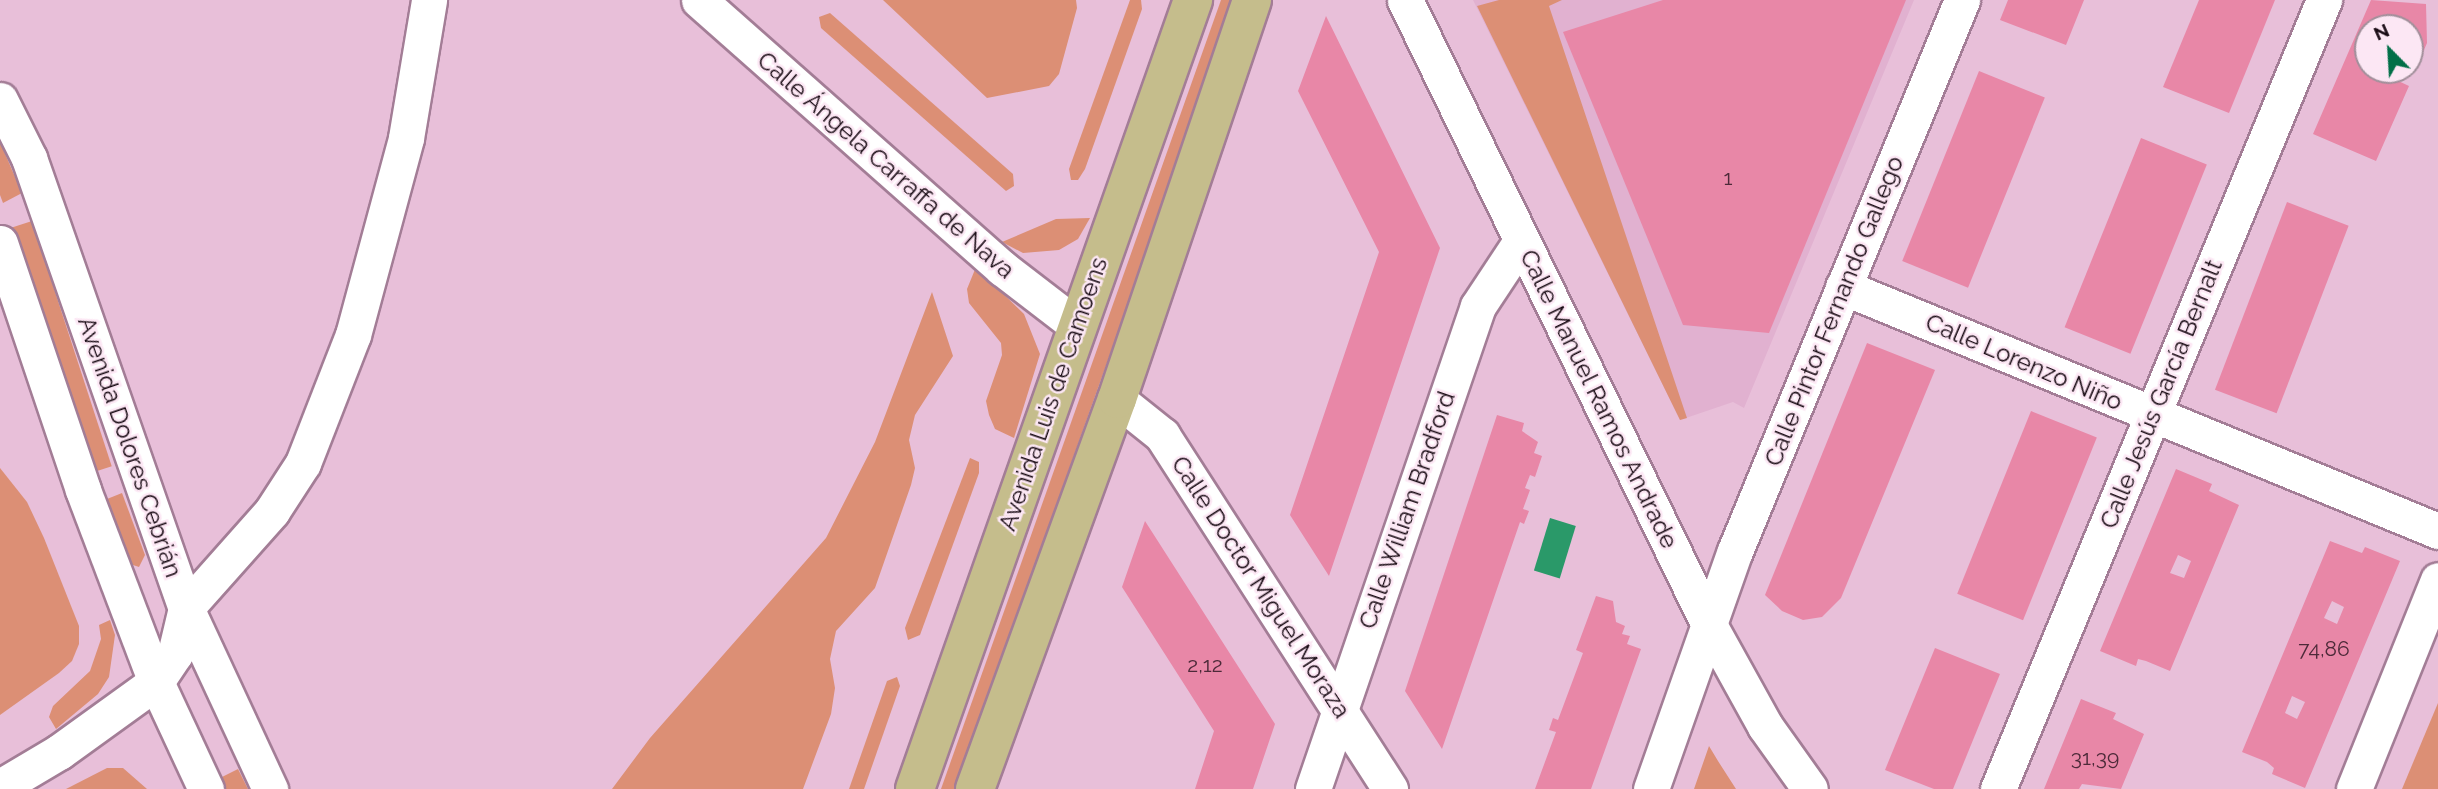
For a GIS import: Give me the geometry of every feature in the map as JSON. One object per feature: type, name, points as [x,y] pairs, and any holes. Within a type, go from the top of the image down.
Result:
[{"type":"main road","name":"Avenida Luis de Camoens","points":[[915,789],[1076,325],[1193,0]]},
{"type":"main road","points":[[975,789],[1117,399],[1252,0]]},
{"type":"street","points":[[0,787],[59,752],[156,682],[175,654],[186,608],[272,511],[311,449],[353,335],[406,138],[429,0]]},
{"type":"street","name":"Calle Ángela Carraffa de Nava","points":[[699,0],[1002,268],[1076,325]]},
{"type":"street","name":"Calle Manuel Ramos Andrade","points":[[1405,0],[1709,623],[1765,726],[1810,789]]},
{"type":"street","name":"Calle Pintor Fernando Gallego","points":[[1651,789],[1709,623],[1843,287],[1962,0]]},
{"type":"street","name":"Calle Jesús García Bernalt","points":[[1998,789],[2324,0]]},
{"type":"street","name":"Avenida Dolores Cebrián","points":[[0,100],[29,158],[186,608],[270,789]]},
{"type":"street","name":"Calle William Bradford","points":[[1313,789],[1478,306],[1521,241]]},
{"type":"street","points":[[0,243],[83,490],[156,682],[206,789]]},
{"type":"street","name":"Calle Lorenzo Niño","points":[[1843,287],[2152,416],[2438,531]]},
{"type":"street","name":"Calle Doctor Miguel Moraza","points":[[1117,399],[1162,435],[1390,789]]},
{"type":"street","points":[[2354,789],[2438,580]]},
{"type":"shaded area","points":[[883,0],[1076,0],[1077,8],[1059,74],[1049,86],[987,98]]},
{"type":"shaded area","points":[[1130,0],[1141,0],[1142,9],[1085,169],[1078,180],[1071,180],[1069,169]]},
{"type":"shaded area","points":[[1221,0],[1234,0],[1108,360],[955,789],[941,789]]},
{"type":"shaded area","points":[[1473,0],[1914,0],[1744,408],[1733,402],[1680,420]]},
{"type":"shaded area","points":[[1499,0],[1562,0],[1549,6],[1687,418],[1680,420],[1477,6]]},
{"type":"shaded area","points":[[830,13],[1013,174],[1014,186],[1006,191],[821,28],[819,17]]},
{"type":"shaded area","points":[[0,142],[22,193],[3,203],[0,195]]},
{"type":"shaded area","points":[[1090,218],[1078,239],[1059,250],[1023,253],[1002,242],[1056,219]]},
{"type":"shaded area","points":[[32,221],[112,466],[92,473],[12,227]]},
{"type":"shaded area","points":[[976,267],[1024,314],[1040,354],[1014,438],[995,429],[989,415],[986,401],[1002,355],[1001,343],[969,303],[967,289]]},
{"type":"shaded area","points":[[932,292],[953,356],[915,415],[909,440],[915,468],[875,588],[836,631],[830,659],[835,688],[831,714],[803,789],[612,789],[650,738],[826,538],[875,442]]},
{"type":"shaded area","points":[[970,458],[979,462],[979,473],[920,635],[908,640],[905,628]]},
{"type":"shaded area","points":[[0,468],[27,502],[44,538],[79,626],[79,644],[72,661],[59,673],[0,715]]},
{"type":"shaded area","points":[[122,493],[145,555],[139,567],[127,563],[102,501]]},
{"type":"shaded area","points":[[1550,518],[1576,526],[1560,578],[1534,571]]},
{"type":"shaded area","points":[[110,620],[115,635],[109,677],[98,694],[56,729],[49,717],[53,706],[90,671],[101,639],[99,625]]},
{"type":"shaded area","points":[[897,677],[900,686],[864,789],[849,789],[887,681]]},
{"type":"shaded area","points":[[2438,703],[2438,789],[2402,789]]},
{"type":"shaded area","points":[[1709,746],[1718,761],[1736,789],[1694,789]]},
{"type":"shaded area","points":[[107,768],[123,768],[147,789],[66,789]]},
{"type":"shaded area","points":[[238,769],[248,789],[225,789],[220,778]]},
{"type":"building","points":[[1663,0],[1906,0],[1769,333],[1683,325],[1563,32]]},
{"type":"building","points":[[2008,0],[2084,0],[2066,45],[2000,20]]},
{"type":"building","points":[[2199,0],[2275,0],[2229,113],[2163,87]]},
{"type":"building","points":[[2371,0],[2426,4],[2427,43],[2424,50],[2424,14],[2365,14]]},
{"type":"building","points":[[1326,16],[1440,248],[1329,576],[1290,515],[1379,252],[1298,91]]},
{"type":"building","points":[[2354,39],[2354,84],[2409,86],[2376,161],[2313,134]]},
{"type":"building","points":[[1979,71],[2045,98],[1968,288],[1902,261]]},
{"type":"building","points":[[2141,138],[2207,165],[2130,354],[2065,327]]},
{"type":"building","points":[[2287,202],[2349,226],[2277,413],[2215,390]]},
{"type":"building","points":[[1867,343],[1935,370],[1841,598],[1822,617],[1803,620],[1782,611],[1765,595]]},
{"type":"building","points":[[2031,411],[2097,438],[2023,620],[1957,594]]},
{"type":"building","points":[[1497,415],[1524,423],[1522,431],[1538,442],[1534,453],[1542,456],[1535,477],[1530,475],[1525,488],[1530,490],[1523,509],[1529,511],[1524,524],[1520,522],[1442,749],[1405,691]]},
{"type":"building","points":[[2176,469],[2212,484],[2209,491],[2239,505],[2170,671],[2138,659],[2136,666],[2100,651]],"holes":[[[2178,555],[2191,561],[2184,578],[2170,573]]]},
{"type":"building","points":[[1145,521],[1275,724],[1253,789],[1195,789],[1214,731],[1122,587]]},
{"type":"building","points":[[2330,541],[2362,553],[2365,547],[2400,561],[2305,788],[2272,774],[2274,768],[2267,762],[2242,752]],"holes":[[[2332,601],[2344,607],[2337,624],[2324,618]],[[2292,696],[2305,702],[2297,719],[2285,713]]]},
{"type":"building","points":[[1596,596],[1613,601],[1616,622],[1625,626],[1622,634],[1630,636],[1627,644],[1641,649],[1591,789],[1535,789],[1556,732],[1549,730],[1553,718],[1558,720],[1583,653],[1576,650]]},
{"type":"building","points":[[1935,648],[2000,674],[1953,789],[1934,789],[1885,770]]},
{"type":"building","points":[[2081,699],[2116,713],[2113,719],[2144,734],[2121,789],[2082,784],[2079,789],[2044,789]]}]
